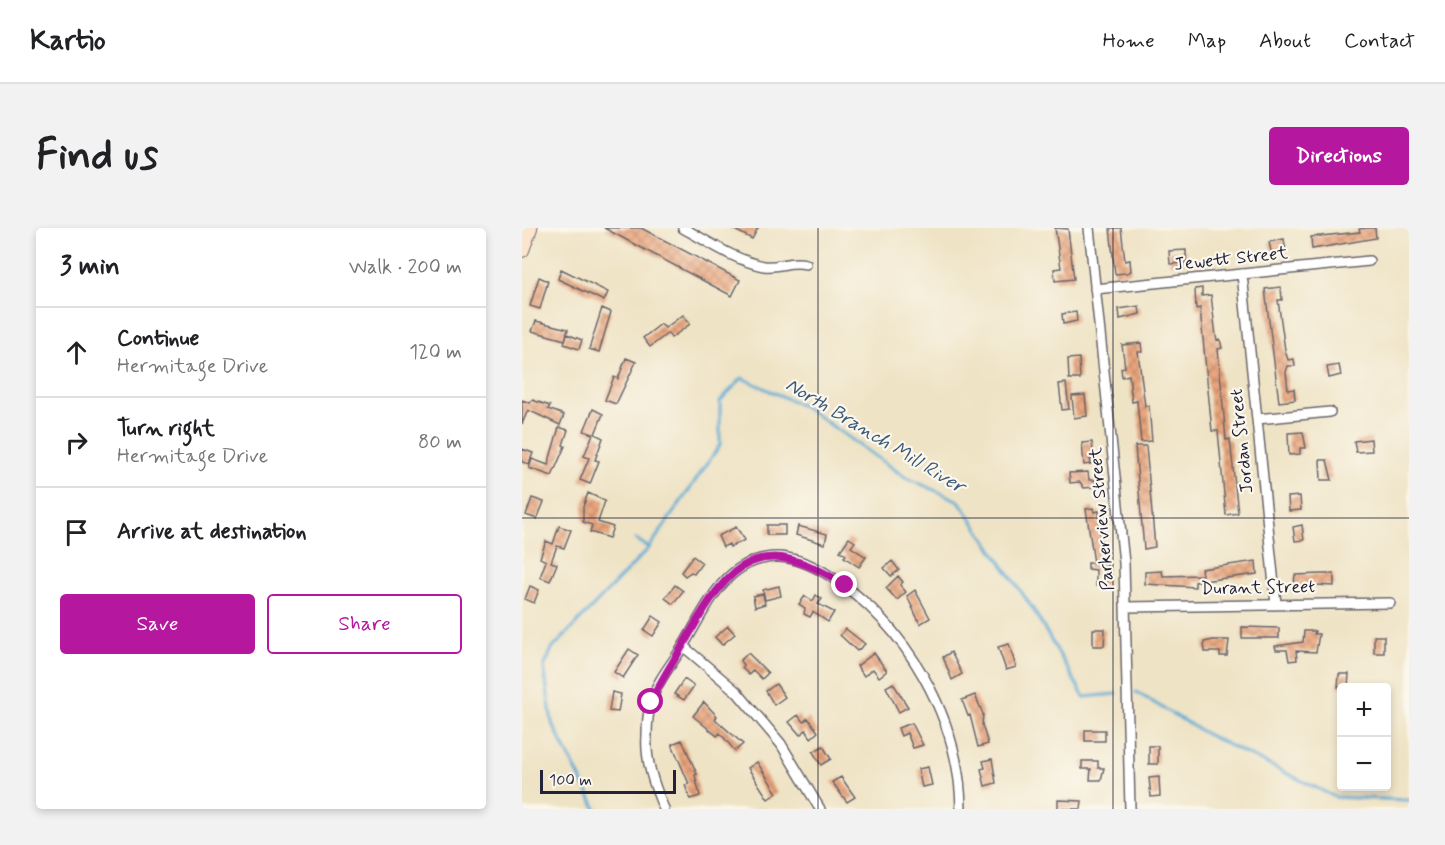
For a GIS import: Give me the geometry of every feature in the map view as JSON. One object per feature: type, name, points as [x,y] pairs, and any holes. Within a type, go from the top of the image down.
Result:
[{"type":"main road","points":[[522,250],[530,228]]},
{"type":"street","points":[[682,228],[753,263],[774,266],[793,261],[806,264]]},
{"type":"street","name":"Parkerview Street","points":[[1089,228],[1121,528],[1126,607],[1130,809]]},
{"type":"street","name":"Jewett Street","points":[[1095,289],[1370,261]]},
{"type":"street","name":"Jordan Street","points":[[1242,274],[1276,604]]},
{"type":"street","points":[[1257,419],[1330,412]]},
{"type":"street","points":[[664,809],[650,774],[646,737],[651,702],[661,679],[710,599],[727,578],[745,564],[766,558],[786,558],[819,569],[845,585],[878,615],[918,667],[944,724],[960,785],[961,809]]},
{"type":"street","name":"Durant Street","points":[[1126,607],[1390,603]]},
{"type":"street","points":[[683,646],[745,701],[781,744],[820,809]]},
{"type":"building","points":[[604,228],[641,228],[740,280],[732,296]]},
{"type":"building","points":[[731,228],[758,228],[752,239]]},
{"type":"building","points":[[1055,228],[1068,229],[1074,279],[1055,281],[1054,269],[1061,268]]},
{"type":"building","points":[[1110,228],[1121,228],[1125,261],[1130,260],[1131,271],[1127,273],[1115,274]]},
{"type":"building","points":[[1375,228],[1376,238],[1312,249],[1311,237],[1360,232],[1359,229]]},
{"type":"building","points":[[1284,239],[1286,252],[1271,251],[1269,242]]},
{"type":"building","points":[[1186,250],[1186,263],[1170,264],[1169,251]]},
{"type":"building","points":[[561,269],[608,292],[604,301],[558,279]]},
{"type":"building","points":[[539,277],[548,281],[540,309],[530,306]]},
{"type":"building","points":[[1281,287],[1282,300],[1278,300],[1285,350],[1288,360],[1294,359],[1295,366],[1288,366],[1286,372],[1288,390],[1294,389],[1295,400],[1279,402],[1265,289]]},
{"type":"building","points":[[1202,288],[1202,296],[1211,295],[1216,336],[1217,340],[1220,339],[1222,348],[1218,349],[1226,440],[1230,439],[1238,513],[1226,515],[1218,431],[1212,431],[1200,308],[1196,309],[1195,289]]},
{"type":"building","points":[[1139,306],[1140,314],[1120,319],[1119,309]]},
{"type":"building","points":[[602,308],[611,312],[599,352],[589,349]]},
{"type":"building","points":[[1076,312],[1077,321],[1063,324],[1062,314]]},
{"type":"building","points":[[683,315],[690,324],[671,338],[668,333],[650,347],[643,338],[661,324],[665,328]]},
{"type":"building","points":[[536,321],[568,329],[565,340],[532,331]]},
{"type":"building","points":[[567,334],[582,340],[579,349],[564,344]]},
{"type":"building","points":[[1141,343],[1142,352],[1138,352],[1145,406],[1149,406],[1152,441],[1141,442],[1137,401],[1132,402],[1129,375],[1122,377],[1121,368],[1125,367],[1122,345]]},
{"type":"building","points":[[626,358],[636,362],[616,404],[605,400],[614,377],[618,379]]},
{"type":"building","points":[[1079,358],[1080,379],[1069,379],[1068,359]]},
{"type":"building","points":[[1339,365],[1341,375],[1329,378],[1327,367]]},
{"type":"building","points":[[1066,383],[1069,409],[1062,410],[1059,384]]},
{"type":"building","points":[[1085,395],[1087,416],[1074,418],[1072,396]]},
{"type":"building","points":[[522,400],[530,403],[532,400],[550,406],[548,409],[564,415],[560,425],[528,410],[522,424]]},
{"type":"building","points":[[593,409],[603,414],[595,434],[603,438],[595,460],[599,461],[590,484],[580,480],[589,458],[584,456],[593,434],[584,431]]},
{"type":"building","points":[[559,427],[568,430],[563,445],[565,446],[552,476],[529,468],[532,459],[548,465]]},
{"type":"building","points":[[1303,432],[1306,448],[1300,448],[1300,454],[1289,455],[1288,433]]},
{"type":"building","points":[[1371,439],[1372,451],[1356,452],[1354,441]]},
{"type":"building","points":[[1092,442],[1094,459],[1090,459],[1091,464],[1084,465],[1082,443]]},
{"type":"building","points":[[1135,446],[1146,446],[1155,547],[1144,549]]},
{"type":"building","points":[[522,449],[533,453],[529,464],[522,462]]},
{"type":"building","points":[[1320,460],[1327,460],[1332,480],[1321,480]]},
{"type":"building","points":[[1088,472],[1089,480],[1095,480],[1095,487],[1084,488],[1080,482],[1070,483],[1069,473]]},
{"type":"building","points":[[588,493],[605,501],[598,522],[613,527],[609,538],[590,532],[592,525],[583,522],[583,507]]},
{"type":"building","points":[[1300,496],[1301,510],[1289,511],[1288,497]]},
{"type":"building","points":[[532,498],[544,502],[537,519],[526,515]]},
{"type":"building","points":[[1093,508],[1094,512],[1099,511],[1100,536],[1107,564],[1107,586],[1096,586],[1096,570],[1088,569],[1088,563],[1094,563],[1086,509]]},
{"type":"building","points":[[767,525],[785,525],[785,535],[767,535]]},
{"type":"building","points":[[1302,525],[1304,540],[1295,541],[1293,527]]},
{"type":"building","points":[[559,526],[571,530],[564,548],[557,546],[551,562],[557,564],[550,581],[540,577],[546,561],[540,558],[546,541],[553,544]]},
{"type":"building","points":[[798,526],[827,534],[825,544],[796,535]]},
{"type":"building","points":[[736,527],[745,540],[730,547],[729,544],[723,547],[718,536]]},
{"type":"building","points":[[849,538],[855,542],[851,547],[866,557],[859,567],[844,557],[846,555],[840,551]]},
{"type":"building","points":[[693,556],[702,563],[694,574],[691,572],[685,576],[681,572]]},
{"type":"building","points":[[892,561],[899,570],[891,576],[884,568]]},
{"type":"building","points":[[1256,561],[1257,574],[1195,582],[1195,587],[1145,584],[1145,572],[1162,571],[1163,576],[1202,575],[1201,569]]},
{"type":"building","points":[[1334,574],[1334,586],[1294,584],[1295,575]]},
{"type":"building","points":[[898,576],[903,582],[900,585],[906,592],[897,600],[886,588]]},
{"type":"building","points":[[675,585],[683,591],[673,604],[665,598]]},
{"type":"building","points":[[530,586],[539,590],[534,603],[525,599]]},
{"type":"building","points":[[779,586],[781,596],[765,600],[763,590]]},
{"type":"building","points":[[915,590],[930,618],[920,624],[907,596]]},
{"type":"building","points":[[763,594],[765,604],[755,607],[753,596]]},
{"type":"building","points":[[816,595],[822,599],[818,604],[834,612],[828,622],[813,612],[810,617],[804,614],[805,608],[799,604],[805,596],[813,601]]},
{"type":"building","points":[[653,616],[662,622],[653,636],[644,630]]},
{"type":"building","points":[[728,626],[735,634],[722,645],[715,637]]},
{"type":"building","points":[[1242,627],[1279,628],[1279,638],[1242,638]]},
{"type":"building","points":[[846,629],[865,644],[857,651],[840,635]]},
{"type":"building","points":[[1093,629],[1105,629],[1104,646],[1093,646]]},
{"type":"building","points":[[1304,631],[1315,631],[1314,634],[1319,634],[1316,652],[1296,651],[1297,660],[1289,661],[1287,650],[1276,650],[1275,646],[1303,642]]},
{"type":"building","points":[[1374,636],[1384,636],[1384,653],[1374,653]]},
{"type":"building","points":[[1229,640],[1227,656],[1220,656],[1220,652],[1205,652],[1204,642]]},
{"type":"building","points":[[1009,644],[1016,667],[1006,670],[998,647]]},
{"type":"building","points":[[629,649],[638,655],[623,678],[614,672]]},
{"type":"building","points":[[951,652],[962,674],[952,680],[943,657]]},
{"type":"building","points":[[748,653],[768,673],[762,679],[753,670],[749,675],[742,668],[744,666],[740,661]]},
{"type":"building","points":[[874,653],[887,671],[879,677],[873,669],[864,676],[857,666]]},
{"type":"building","points":[[1339,674],[1349,674],[1348,683],[1338,683]]},
{"type":"building","points":[[684,679],[694,686],[684,700],[674,694]]},
{"type":"building","points":[[893,683],[908,707],[899,712],[886,687]]},
{"type":"building","points":[[776,684],[785,697],[774,705],[766,691]]},
{"type":"building","points":[[612,692],[621,694],[618,712],[609,711]]},
{"type":"building","points":[[975,695],[983,714],[982,725],[988,744],[978,747],[970,715],[968,716],[962,700]]},
{"type":"building","points":[[704,702],[717,716],[715,719],[743,744],[735,751],[720,733],[717,736],[693,716]]},
{"type":"building","points":[[798,715],[803,722],[808,718],[818,732],[811,738],[806,730],[800,735],[789,722]]},
{"type":"building","points":[[912,723],[923,745],[913,748],[907,733],[901,736],[898,728]]},
{"type":"building","points":[[1085,730],[1105,730],[1105,741],[1085,741]]},
{"type":"building","points":[[682,740],[697,774],[695,775],[700,796],[690,799],[685,785],[689,784],[672,744]]},
{"type":"building","points":[[823,746],[831,759],[821,765],[813,752]]},
{"type":"building","points":[[1149,746],[1158,746],[1158,764],[1149,764]]},
{"type":"building","points":[[992,759],[996,783],[985,786],[981,769],[985,768],[983,761]]},
{"type":"building","points":[[1082,761],[1098,761],[1098,768],[1104,768],[1101,780],[1090,780],[1091,769],[1082,769]]},
{"type":"building","points":[[757,762],[777,793],[768,799],[748,768]]},
{"type":"building","points":[[928,767],[932,785],[922,787],[918,769]]},
{"type":"building","points":[[841,777],[855,797],[847,802],[832,782]]},
{"type":"building","points":[[1159,777],[1160,796],[1151,797],[1149,778]]},
{"type":"building","points":[[1058,800],[1082,801],[1081,809],[1058,809]]},
{"type":"waterway","name":"North Branch Mill River","points":[[596,809],[552,723],[544,667],[552,649],[649,548],[720,445],[720,401],[742,378],[805,407],[905,477],[959,501],[1033,609],[1084,697],[1116,694]]},
{"type":"waterway","points":[[636,539],[649,548]]},
{"type":"waterway","name":"North Branch Mill River","points":[[1136,692],[1206,734],[1335,797],[1409,800]]},
{"type":"route","points":[[651,702],[661,679],[710,599],[727,578],[745,564],[766,558],[786,558],[806,563],[845,585]]}]
